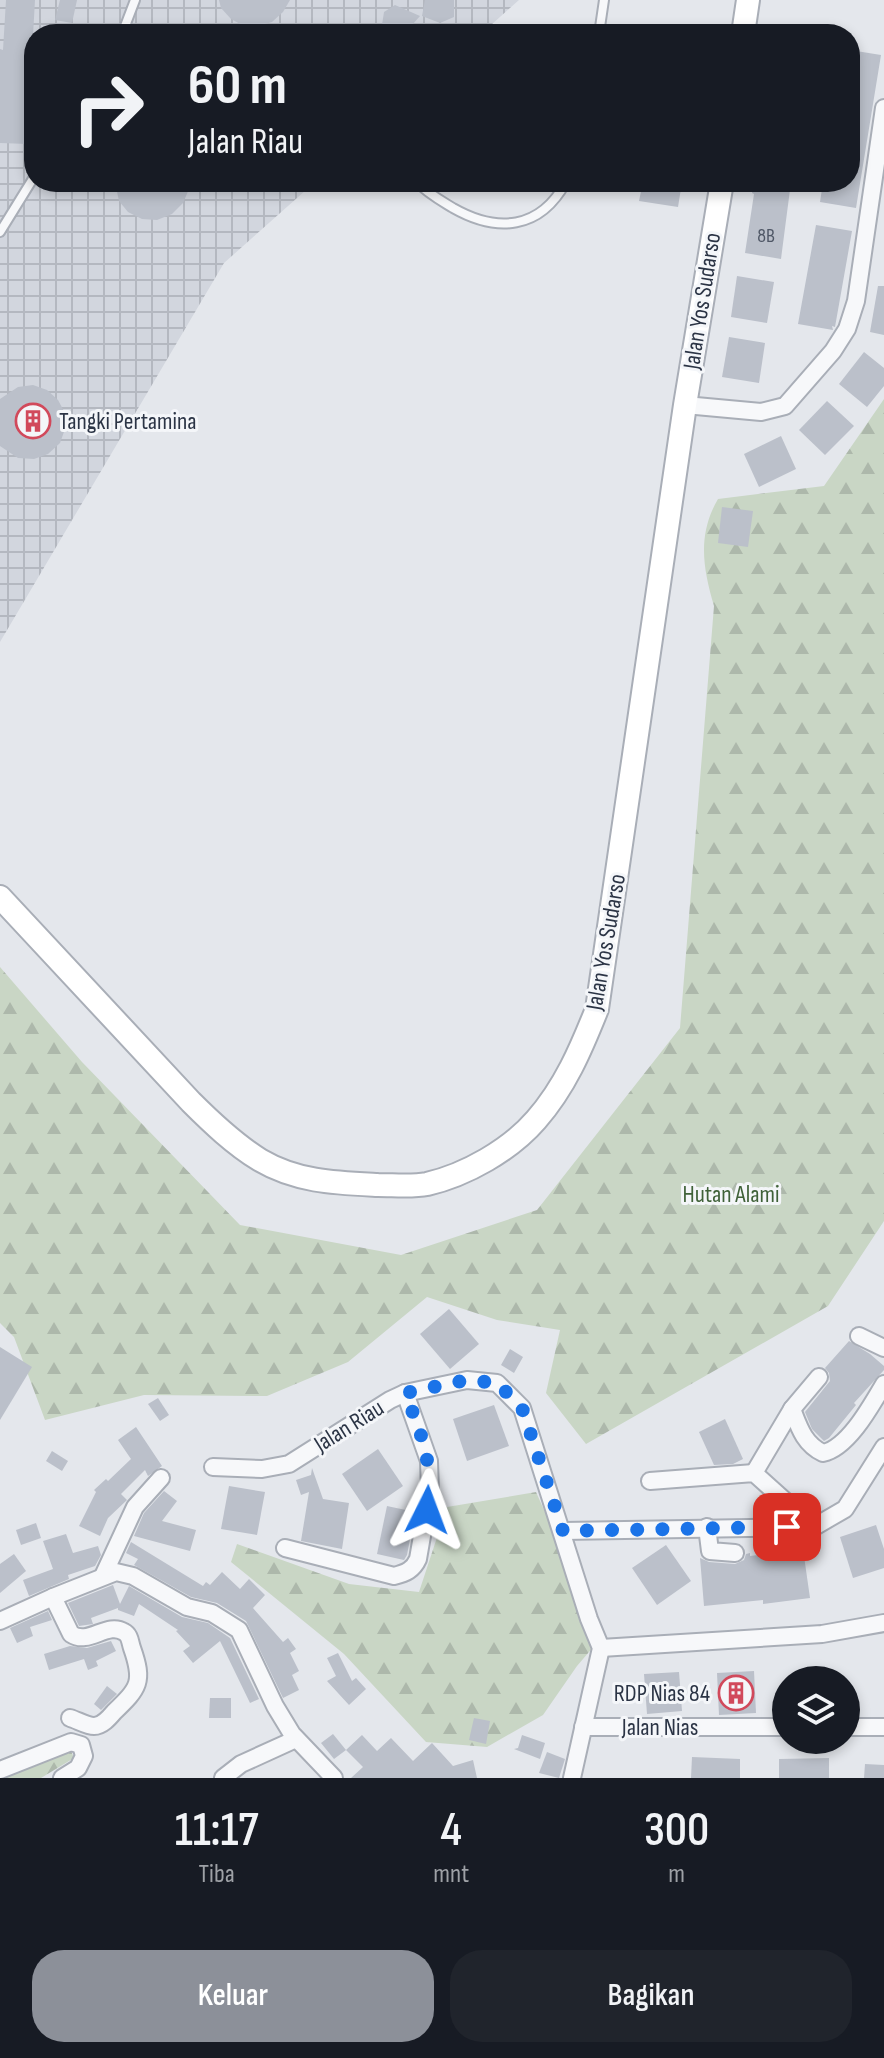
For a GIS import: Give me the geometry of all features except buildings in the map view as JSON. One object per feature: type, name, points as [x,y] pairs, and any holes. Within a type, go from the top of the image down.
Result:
[{"type":"main road","points":[[744,24],[748,0]]},
{"type":"main road","name":"Jalan Yos Sudarso","points":[[0,897],[191,1102],[222,1133],[262,1162],[301,1178],[335,1183],[426,1184],[470,1169],[504,1148],[534,1123],[559,1091],[577,1059],[597,1009],[685,405],[720,192]]},
{"type":"street","points":[[685,405],[761,412],[785,406],[833,351],[847,329],[856,301],[884,108]]},
{"type":"street","points":[[859,1336],[884,1348]]},
{"type":"street","points":[[754,1473],[792,1409],[819,1377]]},
{"type":"street","name":"Jalan Riau","points":[[213,1467],[262,1469],[289,1464],[405,1393],[467,1380],[497,1383],[522,1408],[601,1648]]},
{"type":"street","points":[[792,1409],[803,1436],[811,1445],[823,1453],[831,1451],[844,1442],[884,1384]]},
{"type":"street","points":[[285,1548],[394,1576],[414,1567],[430,1490],[429,1461],[405,1393]]},
{"type":"street","points":[[563,1531],[814,1527],[845,1509],[883,1453]]},
{"type":"street","points":[[650,1481],[754,1473],[814,1527]]},
{"type":"street","points":[[103,1576],[135,1507],[161,1478]]},
{"type":"street","points":[[707,1527],[710,1551],[735,1553]]},
{"type":"street","points":[[0,1621],[116,1572],[133,1576],[187,1607],[212,1613],[239,1630],[275,1706],[296,1739],[334,1778]]},
{"type":"street","points":[[53,1597],[71,1634],[76,1638],[87,1638],[112,1629],[122,1630],[128,1635],[140,1670],[136,1693],[104,1723],[94,1726],[70,1718]]},
{"type":"street","points":[[572,1778],[601,1648],[822,1634],[884,1623]]},
{"type":"street","name":"Jalan Nias","points":[[583,1727],[772,1727]]},
{"type":"street","points":[[860,1727],[884,1727]]},
{"type":"street","points":[[223,1778],[241,1764],[296,1739]]},
{"type":"street","points":[[0,1770],[71,1742],[81,1745],[84,1756],[78,1768],[62,1778]]},
{"type":"lane","points":[[126,24],[135,0]]},
{"type":"lane","points":[[600,24],[604,0]]},
{"type":"lane","points":[[0,232],[25,192]]},
{"type":"lane","points":[[430,192],[475,220],[496,224],[529,219],[544,211],[560,192]]},
{"type":"shaded area","points":[[0,0],[519,0],[492,24],[24,24],[24,192],[304,192],[224,263],[0,642]]},
{"type":"green space","name":"Hutan Alami","points":[[884,399],[884,1221],[828,1306],[586,1444],[546,1393],[560,1330],[497,1320],[427,1297],[348,1362],[267,1396],[144,1395],[45,1420],[14,1337],[0,1323],[0,967],[82,1062],[240,1225],[401,1255],[537,1210],[680,1028],[714,606],[704,552],[711,512],[718,499],[824,486]]},
{"type":"green space","points":[[536,1492],[601,1638],[543,1715],[487,1747],[426,1742],[344,1654],[231,1562],[237,1544],[349,1584],[419,1592],[447,1507]]},
{"type":"green space","points":[[71,1751],[74,1758],[41,1778],[3,1778]]},
{"type":"place","name":"Tangki Pertamina","points":[[33,421]]},
{"type":"place","name":"RDP Nias 84","points":[[736,1693]]},
{"type":"route","points":[[427,1510],[429,1461],[421,1431],[405,1393],[467,1380],[497,1383],[522,1408],[563,1531],[787,1527]]}]
